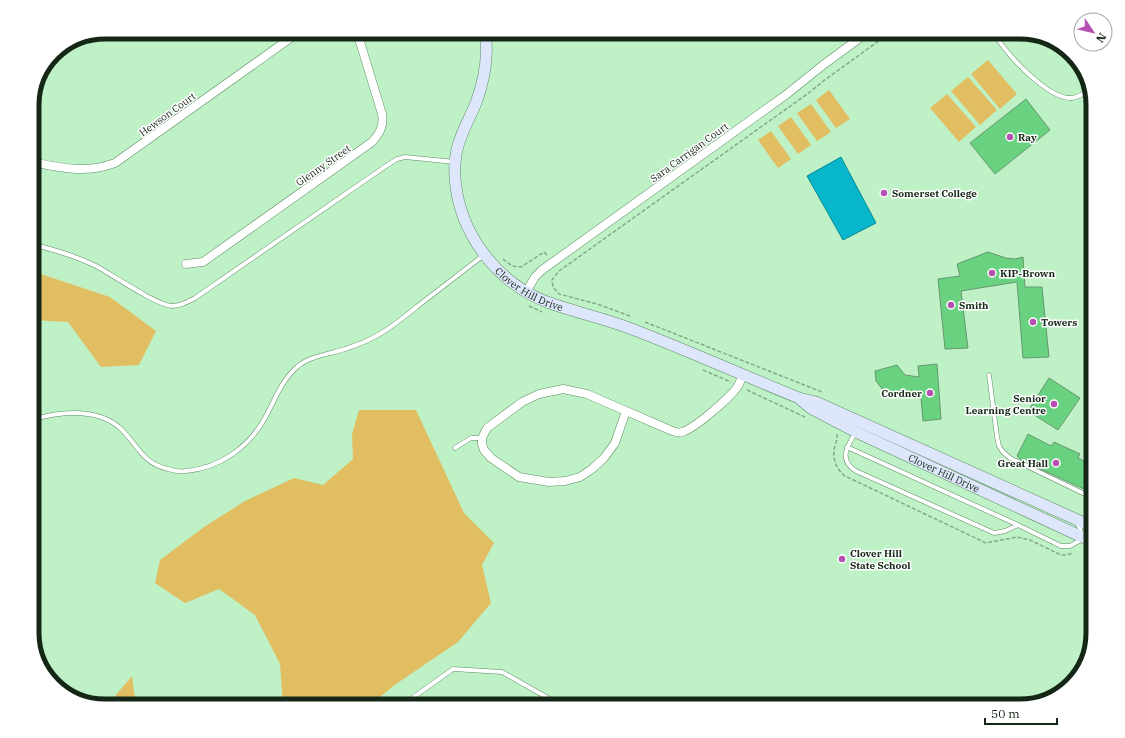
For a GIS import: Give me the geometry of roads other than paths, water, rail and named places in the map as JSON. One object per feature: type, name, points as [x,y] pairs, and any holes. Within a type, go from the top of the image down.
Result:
[{"type":"street","name":"Hewson Court","points":[[39,163],[86,170],[105,167],[115,163],[289,39]]},
{"type":"street","name":"Glenny Street","points":[[186,264],[203,262],[372,142],[378,136],[382,129],[382,114],[359,39]]},
{"type":"street","name":"Clover Hill Drive","points":[[485,39],[485,70],[482,86],[460,138],[455,163],[456,186],[462,214],[475,241],[485,255],[507,279],[526,292],[547,302],[634,330],[799,398],[816,402],[1086,524]]},
{"type":"street","name":"Sara Carrigan Court","points":[[526,292],[535,277],[542,270],[787,94],[858,39]]},
{"type":"street","points":[[626,411],[615,443],[604,458],[580,477],[565,481],[548,482],[519,477],[487,455],[484,450],[482,438],[487,428],[532,396],[563,389],[580,392],[626,411],[670,430],[680,432],[699,422],[725,400],[738,386],[743,375]]},
{"type":"street","name":"Clover Hill Drive","points":[[799,398],[812,409],[856,432],[1086,538]]},
{"type":"lane","points":[[998,39],[1015,60],[1037,82],[1059,96],[1073,98],[1085,91]]},
{"type":"lane","points":[[39,246],[67,254],[95,266],[165,304],[172,306],[179,305],[195,298],[397,159],[412,157],[455,163]]},
{"type":"lane","points":[[39,419],[67,413],[86,414],[100,417],[118,426],[144,457],[160,468],[174,471],[186,471],[205,467],[236,453],[246,444],[256,433],[283,383],[298,366],[308,361],[357,345],[383,332],[485,255]]},
{"type":"lane","points":[[989,376],[997,437],[999,446],[1003,452],[1019,464],[1086,495]]},
{"type":"lane","points":[[867,424],[856,432],[847,447],[846,462],[849,467],[994,533],[1018,526]]},
{"type":"lane","points":[[455,448],[471,438],[482,438]]},
{"type":"lane","points":[[847,447],[1061,546],[1070,546],[1078,541],[1081,536],[1080,528],[1075,519]]},
{"type":"lane","points":[[411,699],[453,669],[502,672],[550,699]]},
{"type":"water","points":[[841,157],[876,223],[843,240],[807,176]]},
{"type":"place","name":"Ray","points":[[1010,137]]},
{"type":"place","name":"Somerset College","points":[[884,193]]},
{"type":"place","name":"KIP-Brown","points":[[992,273]]},
{"type":"place","name":"Smith","points":[[951,305]]},
{"type":"place","name":"Towers","points":[[1033,322]]},
{"type":"place","name":"Cordner","points":[[930,393]]},
{"type":"place","name":"Senior Learning Centre","points":[[1054,404]]},
{"type":"place","name":"Great Hall","points":[[1056,463]]},
{"type":"place","name":"Clover Hill State School","points":[[842,559]]}]
